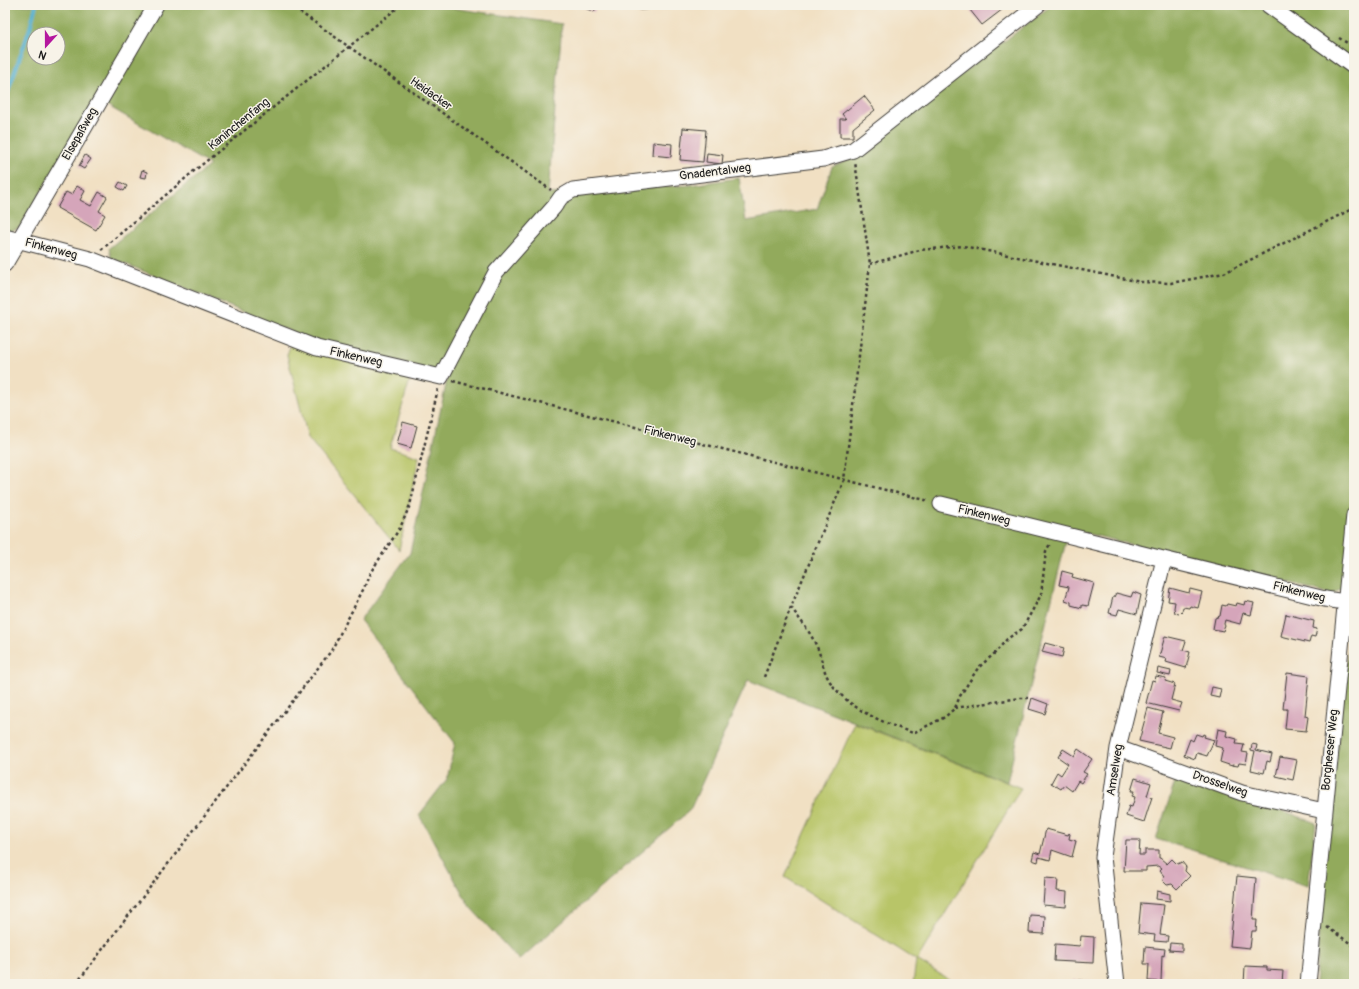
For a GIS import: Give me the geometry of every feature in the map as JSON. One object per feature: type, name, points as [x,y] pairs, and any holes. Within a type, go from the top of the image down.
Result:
[{"type":"street","name":"Elsepaßweg","points":[[5,264],[12,239],[156,5]]},
{"type":"street","name":"Gnadentalweg","points":[[441,377],[496,272],[554,207],[561,197],[573,190],[823,159],[853,150],[1038,5]]},
{"type":"street","points":[[1268,5],[1354,67]]},
{"type":"street","name":"Finkenweg","points":[[12,239],[90,259],[318,348],[441,377]]},
{"type":"street","name":"Finkenweg","points":[[941,504],[1345,602]]},
{"type":"street","name":"Borgheeser Weg","points":[[1308,984],[1354,515]]},
{"type":"street","name":"Amselweg","points":[[1117,984],[1103,857],[1118,748],[1164,559]]},
{"type":"street","name":"Drosselweg","points":[[1118,748],[1242,793],[1324,811]]},
{"type":"lane","points":[[640,6],[658,5]]},
{"type":"path","name":"Heidacker","points":[[290,5],[561,197]]},
{"type":"path","name":"Kaninchenfang","points":[[90,259],[194,171],[401,5]]},
{"type":"path","points":[[764,677],[791,607],[844,480],[870,264],[853,150]]},
{"type":"path","points":[[870,264],[920,250],[963,246],[1141,282],[1171,284],[1224,273],[1354,208]]},
{"type":"path","points":[[76,984],[331,651],[364,588],[370,573],[400,528],[410,505],[441,377]]},
{"type":"path","name":"Finkenweg","points":[[441,377],[941,504]]},
{"type":"path","points":[[791,607],[816,644],[830,682],[848,702],[878,721],[913,733],[945,717],[955,708],[960,696],[978,668],[995,653],[1007,639],[1022,629],[1041,595],[1046,551],[1056,532]]},
{"type":"path","points":[[955,708],[1028,698]]},
{"type":"path","points":[[1314,918],[1354,946]]},
{"type":"green space","points":[[5,5],[432,5],[562,24],[548,194],[690,185],[739,178],[746,221],[817,209],[832,167],[846,161],[1052,5],[1354,5],[1354,589],[1340,589],[1332,594],[1069,529],[1007,782],[748,680],[690,810],[519,960],[470,907],[419,815],[447,779],[455,743],[360,620],[410,553],[448,375],[312,340],[111,258],[109,248],[210,165],[96,99],[20,227],[7,232],[5,231]]},
{"type":"green space","points":[[291,343],[411,376],[390,448],[419,457],[399,550],[308,438],[287,355]]},
{"type":"green space","points":[[1354,592],[1354,984],[1315,984],[1321,904]]},
{"type":"green space","points":[[855,723],[1021,788],[917,960],[956,984],[913,984],[916,960],[785,877]]},
{"type":"green space","points":[[1177,776],[1246,801],[1281,810],[1316,823],[1308,886],[1156,839]]},
{"type":"building","points":[[578,5],[597,5],[594,12]]},
{"type":"building","points":[[966,5],[1000,5],[1003,9],[982,25]]},
{"type":"building","points":[[864,96],[875,110],[853,128],[853,137],[840,137],[840,119],[846,119],[842,114]]},
{"type":"building","points":[[683,128],[706,130],[703,162],[680,160]]},
{"type":"building","points":[[653,142],[672,144],[671,157],[652,155]]},
{"type":"building","points":[[707,153],[723,155],[722,164],[706,162]]},
{"type":"building","points":[[85,155],[91,159],[84,169],[79,166]]},
{"type":"building","points":[[142,170],[147,172],[146,178],[140,177]]},
{"type":"building","points":[[120,182],[127,186],[124,191],[117,187]]},
{"type":"building","points":[[77,186],[85,191],[80,200],[91,206],[99,192],[107,197],[99,211],[105,215],[96,230],[57,208],[66,192],[72,195]]},
{"type":"building","points":[[403,422],[417,426],[411,448],[397,444]]},
{"type":"building","points":[[1062,571],[1073,574],[1072,577],[1094,583],[1088,606],[1082,605],[1082,608],[1071,605],[1071,602],[1065,600],[1069,587],[1059,585]]},
{"type":"building","points":[[1170,588],[1189,593],[1190,589],[1202,592],[1198,608],[1190,606],[1189,608],[1183,607],[1179,614],[1175,613],[1175,602],[1168,601]]},
{"type":"building","points":[[1133,592],[1141,595],[1137,614],[1119,609],[1117,615],[1109,613],[1113,597],[1116,593],[1131,597]]},
{"type":"building","points":[[1245,601],[1254,603],[1251,615],[1243,613],[1240,624],[1225,620],[1223,631],[1213,629],[1215,618],[1220,616],[1222,605],[1226,606],[1227,604],[1236,606],[1237,603],[1244,605]]},
{"type":"building","points":[[1286,614],[1314,621],[1313,628],[1317,629],[1315,637],[1311,636],[1309,643],[1281,636]]},
{"type":"building","points":[[1165,636],[1186,641],[1183,650],[1190,652],[1186,668],[1166,662],[1167,659],[1159,657]]},
{"type":"building","points":[[1045,643],[1064,648],[1062,657],[1042,652]]},
{"type":"building","points":[[1158,668],[1171,671],[1170,676],[1157,673]]},
{"type":"building","points":[[1287,673],[1309,676],[1305,716],[1308,717],[1306,731],[1285,729],[1287,709],[1283,709]]},
{"type":"building","points":[[1156,676],[1166,678],[1165,681],[1175,684],[1171,700],[1182,703],[1179,711],[1146,703],[1152,680],[1155,681]]},
{"type":"building","points":[[1212,687],[1221,689],[1219,698],[1210,696]]},
{"type":"building","points":[[1032,698],[1048,704],[1045,714],[1029,709]]},
{"type":"building","points":[[1148,708],[1163,712],[1158,733],[1173,737],[1170,748],[1139,741]]},
{"type":"building","points":[[1218,729],[1227,731],[1226,736],[1237,739],[1236,744],[1244,745],[1242,752],[1248,753],[1246,764],[1239,763],[1238,766],[1232,766],[1220,762],[1223,748],[1215,746]]},
{"type":"building","points":[[1196,734],[1202,736],[1203,734],[1205,735],[1204,737],[1214,740],[1207,756],[1197,753],[1195,759],[1184,755],[1190,739],[1193,741]]},
{"type":"building","points":[[1252,744],[1257,745],[1256,750],[1272,754],[1270,762],[1267,761],[1264,773],[1251,770],[1255,751],[1251,750]]},
{"type":"building","points":[[1063,749],[1074,756],[1078,749],[1092,759],[1083,772],[1087,774],[1081,783],[1078,781],[1072,791],[1064,785],[1061,789],[1051,783],[1057,772],[1061,775],[1068,764],[1058,757]]},
{"type":"building","points":[[1280,757],[1297,760],[1293,780],[1276,776]]},
{"type":"building","points":[[1135,778],[1151,783],[1147,796],[1152,797],[1144,822],[1126,816],[1129,806],[1132,807],[1135,797],[1132,796],[1134,791],[1131,791]]},
{"type":"building","points":[[1046,829],[1068,835],[1069,833],[1070,834],[1069,839],[1076,841],[1072,857],[1052,850],[1050,860],[1039,857],[1038,862],[1032,860],[1034,852],[1040,854]]},
{"type":"building","points":[[1126,840],[1140,840],[1139,855],[1145,855],[1145,850],[1159,850],[1159,858],[1167,864],[1172,859],[1177,864],[1182,862],[1186,867],[1185,871],[1190,876],[1177,889],[1172,884],[1167,885],[1163,881],[1164,876],[1160,871],[1162,869],[1158,866],[1146,867],[1146,871],[1124,871]]},
{"type":"building","points":[[1237,876],[1256,878],[1253,920],[1257,920],[1256,931],[1252,931],[1250,948],[1230,946]]},
{"type":"building","points":[[1045,878],[1058,879],[1057,891],[1067,892],[1066,907],[1043,905]]},
{"type":"building","points":[[1157,891],[1170,894],[1170,901],[1156,899]]},
{"type":"building","points":[[1141,903],[1164,905],[1160,935],[1168,936],[1167,942],[1154,941],[1155,935],[1138,933]]},
{"type":"building","points":[[1030,915],[1045,916],[1044,934],[1029,933]]},
{"type":"building","points":[[1081,936],[1094,937],[1093,963],[1054,961],[1055,944],[1080,946]]},
{"type":"building","points":[[1170,943],[1182,944],[1182,951],[1169,950]]},
{"type":"building","points":[[1145,947],[1165,949],[1164,956],[1162,955],[1161,982],[1148,981],[1149,964],[1144,964]]},
{"type":"building","points":[[1245,966],[1267,967],[1267,970],[1283,971],[1282,983],[1254,981],[1254,984],[1244,984]]},
{"type":"building","points":[[1073,980],[1096,981],[1096,984],[1073,984]]},
{"type":"waterway","points":[[5,100],[30,28],[36,5]]}]
